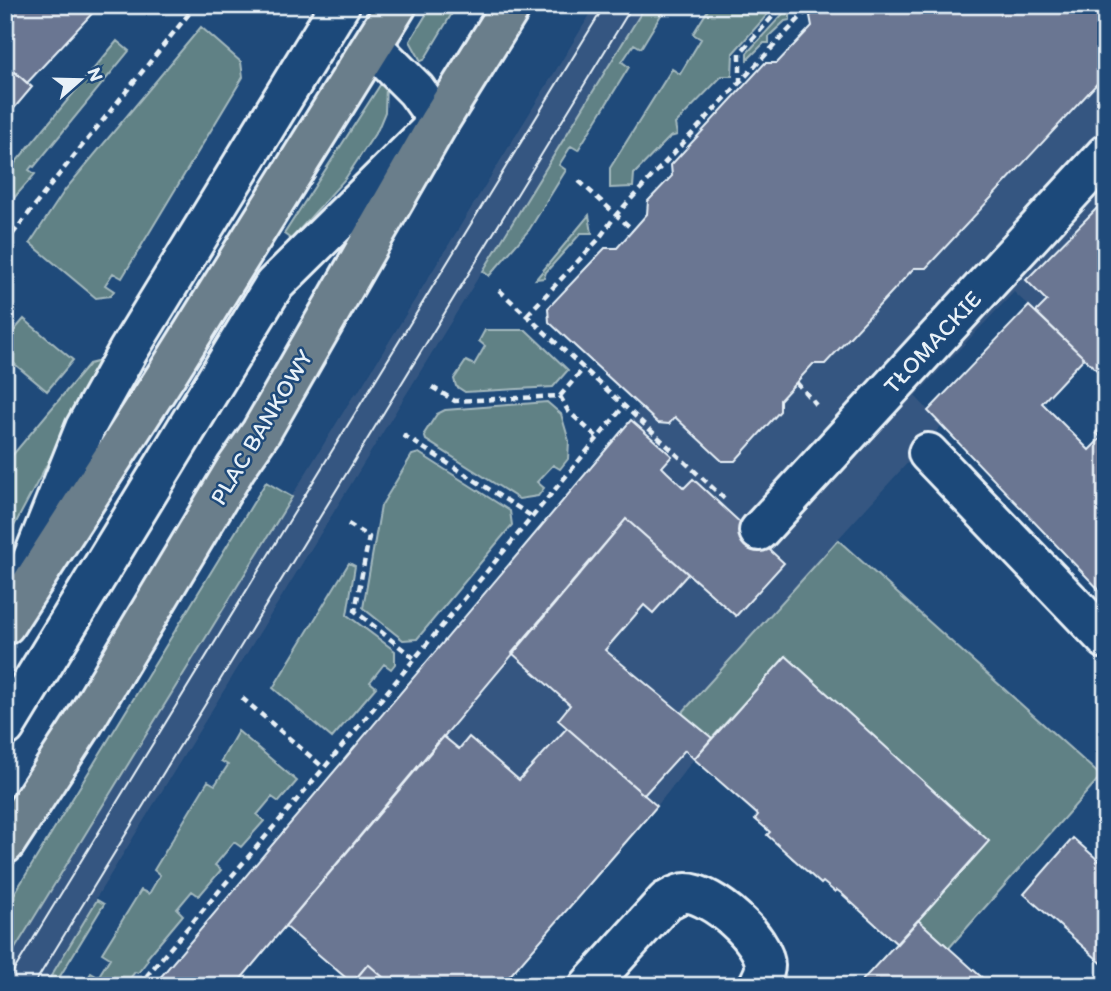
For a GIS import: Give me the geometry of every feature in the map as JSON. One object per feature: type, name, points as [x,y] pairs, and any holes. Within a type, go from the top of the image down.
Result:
[{"type":"main road","points":[[6,624],[397,5]]},
{"type":"main road","name":"PLAC BANKOWY","points":[[5,844],[81,727],[236,468],[261,432],[439,122],[512,5]]},
{"type":"street","points":[[6,624],[85,428],[128,351],[341,5]]},
{"type":"street","points":[[5,727],[274,285],[439,122],[416,90],[372,46]]},
{"type":"street","name":"TŁOMACKIE","points":[[759,531],[1106,154]]},
{"type":"street","points":[[928,453],[1106,639]]},
{"type":"street","points":[[589,986],[666,901],[683,892],[701,895],[718,905],[755,940],[764,956],[766,969],[758,986]]},
{"type":"path","points":[[5,244],[197,5]]},
{"type":"path","points":[[740,84],[740,53],[783,5]]},
{"type":"path","points":[[527,315],[598,240],[616,215],[812,5]]},
{"type":"path","points":[[579,181],[633,230]]},
{"type":"path","points":[[499,290],[759,531]]},
{"type":"path","points":[[432,387],[455,401],[560,396],[584,368]]},
{"type":"path","points":[[560,396],[568,411],[598,438]]},
{"type":"path","points":[[138,986],[324,768],[625,405]]},
{"type":"path","points":[[403,435],[533,517]]},
{"type":"path","points":[[348,524],[369,537],[355,611],[415,659]]},
{"type":"path","points":[[243,698],[324,768]]},
{"type":"shaded area","points":[[596,5],[646,5],[96,898],[45,986],[5,986],[5,965]]},
{"type":"shaded area","points":[[1106,5],[1106,379],[1014,292],[915,396],[942,425],[838,539],[1101,776],[897,944],[694,759],[657,806],[501,986],[350,986],[352,983],[285,926],[626,519],[736,616],[784,563],[693,479],[684,488],[662,467],[671,456],[631,420],[640,407],[549,322],[548,308],[605,248],[617,247],[649,212],[648,201],[671,176],[671,165],[765,63],[777,63],[812,27],[810,16]]},
{"type":"green space","points":[[432,5],[457,5],[421,61],[410,41]]},
{"type":"green space","points":[[646,5],[667,5],[641,48],[634,44],[622,62],[629,67],[578,150],[571,146],[559,165],[566,170],[529,230],[489,276],[483,271]]},
{"type":"green space","points":[[711,5],[735,5],[743,12],[748,5],[776,5],[733,53],[732,76],[722,76],[675,124],[677,135],[670,137],[634,174],[633,187],[610,188],[610,168],[672,69],[680,74],[701,39],[693,34]]},
{"type":"green space","points":[[791,5],[798,5],[790,14],[790,20],[785,21],[769,36],[769,43],[764,43],[747,60],[747,53]]},
{"type":"green space","points":[[201,27],[241,62],[243,77],[122,278],[113,273],[105,285],[114,291],[110,296],[96,298],[30,243],[65,190]]},
{"type":"green space","points":[[117,41],[129,51],[34,167],[32,166],[29,170],[35,174],[7,206],[5,175]]},
{"type":"green space","points":[[382,82],[386,84],[385,112],[378,129],[345,179],[291,239],[284,234]]},
{"type":"green space","points":[[589,215],[592,233],[581,233],[546,272],[544,278],[536,279]]},
{"type":"green space","points":[[24,319],[73,360],[47,391],[5,356],[5,341]]},
{"type":"green space","points":[[485,330],[526,330],[568,370],[553,387],[465,392],[456,386],[454,379],[466,361],[474,365],[485,346],[479,341]]},
{"type":"green space","points":[[96,362],[100,365],[5,543],[5,464],[89,364]]},
{"type":"green space","points":[[547,402],[561,414],[569,441],[568,459],[560,469],[553,465],[537,482],[544,488],[538,496],[519,499],[426,440],[424,434],[437,414],[445,410]]},
{"type":"green space","points":[[419,453],[510,511],[512,525],[417,639],[403,640],[363,608],[381,506],[412,455]]},
{"type":"green space","points":[[266,482],[292,497],[5,965],[5,909]]},
{"type":"green space","points":[[838,540],[1101,776],[949,948],[918,920],[988,841],[786,656],[712,738],[682,713]]},
{"type":"green space","points":[[349,563],[355,566],[347,615],[395,651],[395,664],[391,669],[384,664],[370,682],[376,687],[332,738],[273,688]]},
{"type":"green space","points":[[238,731],[297,781],[279,802],[272,797],[257,815],[264,821],[241,847],[234,842],[215,865],[221,870],[199,896],[192,891],[177,909],[183,915],[138,973],[135,972],[124,986],[83,986],[91,973],[98,977],[110,958],[102,953],[141,890],[149,894],[160,875],[154,870],[208,781],[215,785],[228,765],[221,761]]},
{"type":"green space","points":[[97,900],[104,904],[54,986],[45,986]]},
{"type":"building","points":[[5,5],[100,5],[27,83],[5,63]]},
{"type":"building","points":[[820,5],[1106,5],[1106,74],[926,268],[914,268],[825,364],[813,364],[780,400],[780,411],[735,461],[722,461],[675,417],[669,424],[658,423],[549,322],[548,308],[605,248],[617,248],[647,214],[648,201],[672,176],[671,165],[765,63],[777,63],[812,26],[810,16]]},
{"type":"building","points":[[5,63],[32,87],[5,119]]},
{"type":"building","points":[[1106,199],[1106,379],[1036,312],[1047,301],[1026,280]]},
{"type":"building","points":[[1029,306],[1084,358],[1042,403],[1089,450],[1101,438],[1096,432],[1106,423],[1106,597],[928,411]]},
{"type":"building","points":[[631,420],[672,456],[662,467],[684,488],[693,479],[784,563],[736,616],[626,519],[235,986],[153,986]]},
{"type":"building","points":[[626,519],[688,574],[653,613],[644,605],[605,650],[712,738],[694,759],[685,750],[644,795],[558,720],[570,705],[512,653]]},
{"type":"building","points":[[786,656],[989,841],[897,944],[841,893],[837,890],[835,892],[823,882],[821,884],[767,835],[770,832],[755,819],[758,815],[694,759]]},
{"type":"building","points":[[567,728],[657,806],[501,986],[393,986],[368,964],[352,983],[285,926],[443,736],[459,749],[469,737],[519,780]]},
{"type":"building","points":[[1073,838],[1106,867],[1106,967],[1024,894]]},
{"type":"building","points":[[918,920],[987,982],[988,986],[857,986]]},
{"type":"building","points":[[368,964],[393,986],[350,986]]},
{"type":"tram line","points":[[5,985],[605,5]]},
{"type":"tram line","points":[[33,986],[633,5]]}]
